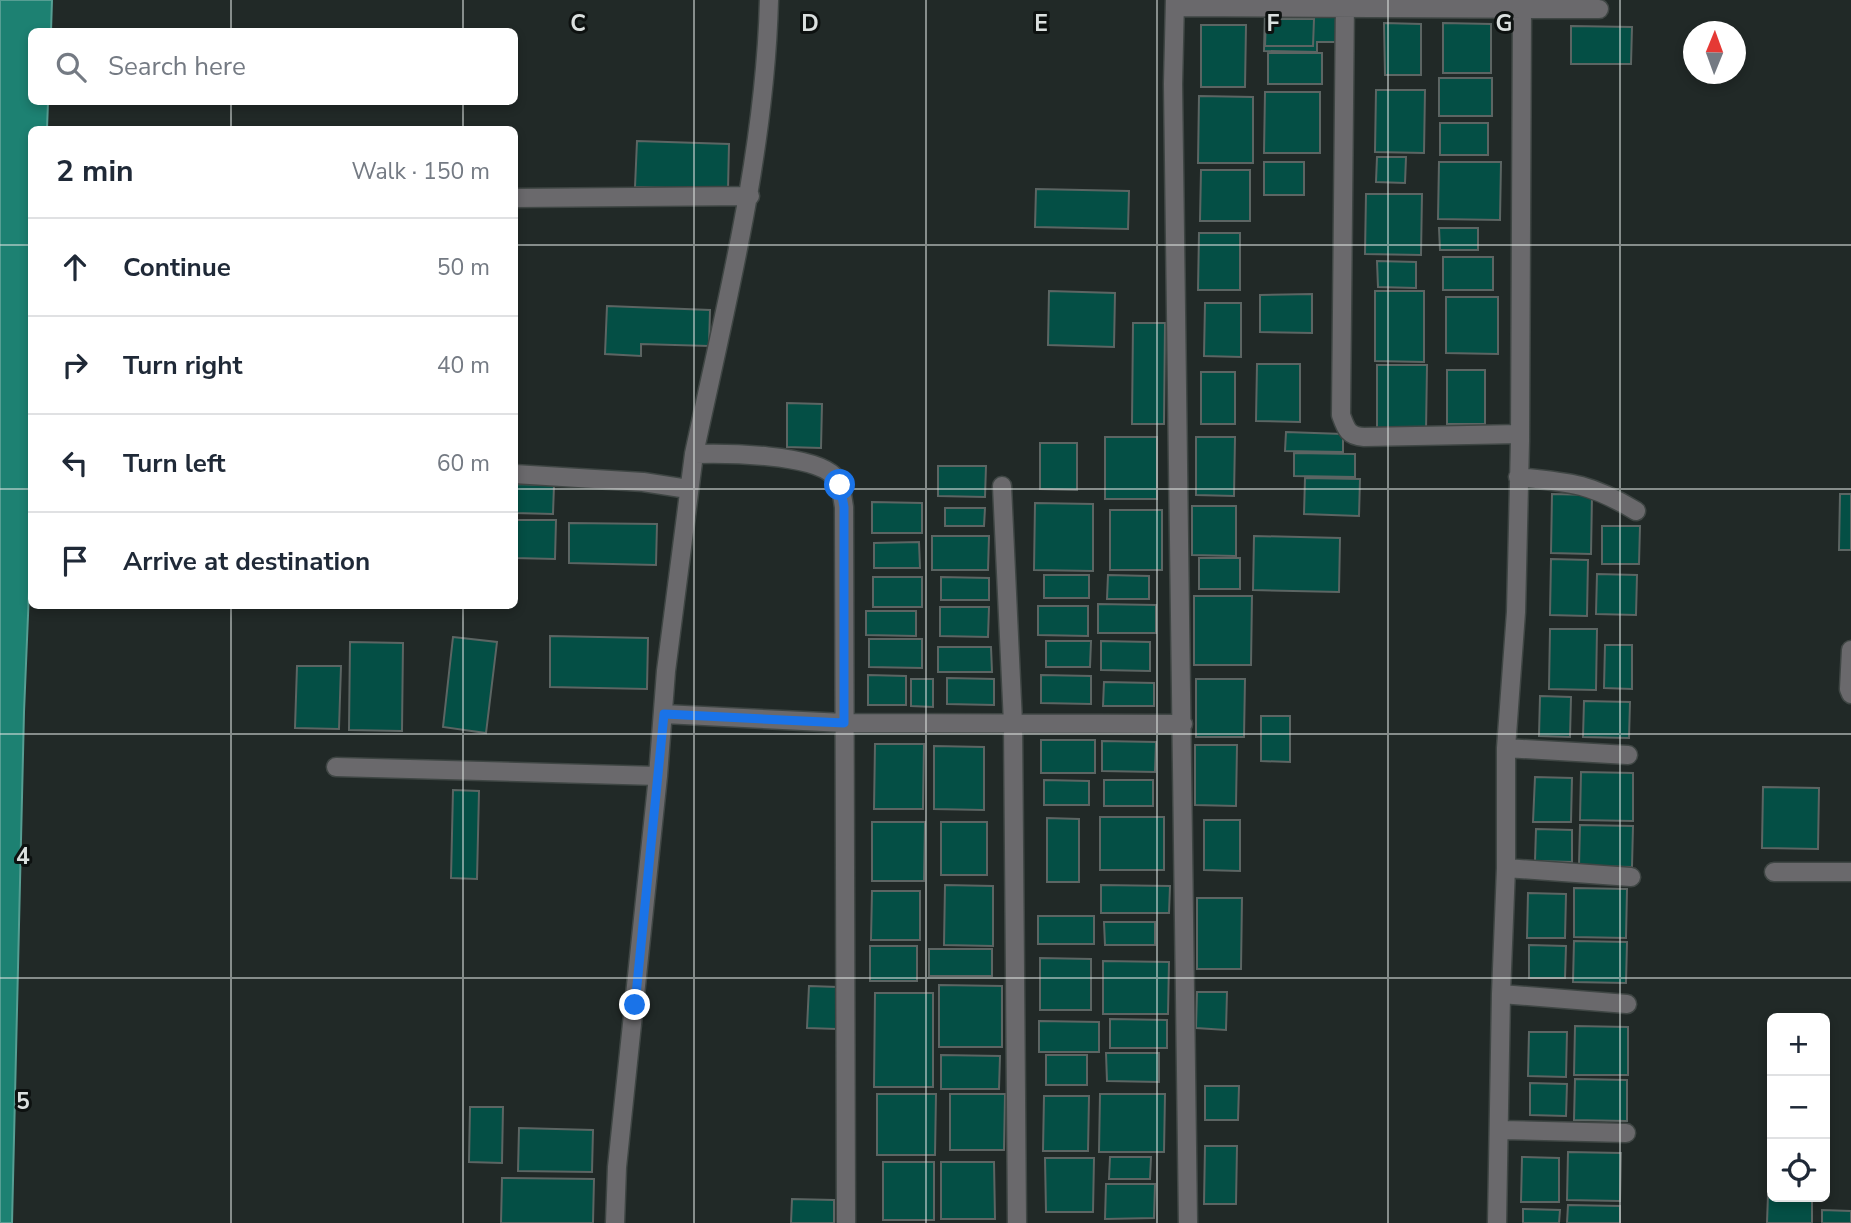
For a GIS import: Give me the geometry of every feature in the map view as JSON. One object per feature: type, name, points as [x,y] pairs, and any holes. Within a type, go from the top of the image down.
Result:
[{"type":"street","points":[[615,1223],[617,1167],[658,776],[666,671],[688,489],[750,196],[768,48],[769,0]]},
{"type":"street","points":[[1188,1223],[1173,84],[1175,3],[1345,3],[1522,10],[1599,9]]},
{"type":"street","points":[[1345,3],[1341,415],[1347,430],[1352,436],[1364,437],[1520,433]]},
{"type":"street","points":[[1497,1223],[1506,868],[1506,748],[1516,612],[1520,433],[1522,10]]},
{"type":"street","points":[[518,198],[750,196]]},
{"type":"street","points":[[694,454],[771,457],[821,466],[840,485],[844,507],[846,1223]]},
{"type":"street","points":[[518,474],[643,482],[688,489]]},
{"type":"street","points":[[1518,477],[1577,483],[1608,494],[1636,511]]},
{"type":"street","points":[[1002,486],[1013,723],[1017,1223]]},
{"type":"street","points":[[1851,650],[1851,694]]},
{"type":"street","points":[[664,714],[844,723],[1183,724]]},
{"type":"street","points":[[1506,748],[1628,755]]},
{"type":"street","points":[[336,767],[658,776]]},
{"type":"street","points":[[1506,868],[1631,877]]},
{"type":"street","points":[[1774,872],[1851,872]]},
{"type":"street","points":[[1501,994],[1627,1004]]},
{"type":"street","points":[[1500,1130],[1626,1133]]},
{"type":"shaded area","points":[[0,0],[52,0],[51,28],[28,28],[28,105],[48,105],[47,126],[28,126],[28,609],[12,1223],[0,1223]]},
{"type":"building","points":[[1265,11],[1338,12],[1338,42],[1317,42],[1317,52],[1264,51]]},
{"type":"building","points":[[1266,19],[1314,19],[1313,46],[1265,46]]},
{"type":"building","points":[[1384,23],[1421,24],[1421,75],[1385,75]]},
{"type":"building","points":[[1443,23],[1491,24],[1491,73],[1443,73]]},
{"type":"building","points":[[1201,25],[1246,25],[1245,87],[1201,87]]},
{"type":"building","points":[[1571,26],[1632,27],[1631,64],[1571,64]]},
{"type":"building","points":[[1268,53],[1322,53],[1322,84],[1268,84]]},
{"type":"building","points":[[1439,78],[1492,78],[1492,116],[1439,116]]},
{"type":"building","points":[[1376,90],[1425,90],[1424,153],[1375,152]]},
{"type":"building","points":[[1265,92],[1320,92],[1320,153],[1264,153]]},
{"type":"building","points":[[1199,96],[1253,97],[1253,163],[1198,163]]},
{"type":"building","points":[[1440,123],[1488,123],[1488,155],[1440,155]]},
{"type":"building","points":[[637,141],[729,144],[728,190],[635,187]]},
{"type":"building","points":[[1377,157],[1406,157],[1405,183],[1376,182]]},
{"type":"building","points":[[1264,162],[1304,162],[1304,195],[1264,195]]},
{"type":"building","points":[[1439,162],[1501,162],[1500,220],[1438,219]]},
{"type":"building","points":[[1201,170],[1250,170],[1250,221],[1200,221]]},
{"type":"building","points":[[1036,189],[1129,191],[1128,229],[1035,227]]},
{"type":"building","points":[[1366,194],[1422,194],[1421,255],[1365,254]]},
{"type":"building","points":[[1439,228],[1478,228],[1478,250],[1440,250]]},
{"type":"building","points":[[1199,233],[1240,233],[1240,290],[1198,290]]},
{"type":"building","points":[[1443,257],[1493,257],[1493,290],[1443,290]]},
{"type":"building","points":[[1377,261],[1416,262],[1416,288],[1378,287]]},
{"type":"building","points":[[1049,291],[1115,293],[1114,347],[1048,345]]},
{"type":"building","points":[[1375,291],[1424,291],[1424,362],[1375,361]]},
{"type":"building","points":[[1312,294],[1312,333],[1260,332],[1260,295]]},
{"type":"building","points":[[1446,297],[1498,297],[1498,354],[1446,353]]},
{"type":"building","points":[[1205,303],[1241,303],[1241,357],[1204,356]]},
{"type":"building","points":[[607,306],[710,310],[709,346],[641,344],[641,356],[605,354]]},
{"type":"building","points":[[1133,323],[1165,323],[1164,424],[1132,424]]},
{"type":"building","points":[[1257,364],[1300,364],[1300,422],[1256,421]]},
{"type":"building","points":[[1377,365],[1427,365],[1426,432],[1377,432]]},
{"type":"building","points":[[1447,370],[1485,370],[1485,424],[1447,424]]},
{"type":"building","points":[[1201,372],[1235,372],[1235,424],[1201,424]]},
{"type":"building","points":[[787,403],[822,404],[821,448],[787,447]]},
{"type":"building","points":[[1286,432],[1343,434],[1343,452],[1285,451]]},
{"type":"building","points":[[1105,437],[1157,437],[1157,499],[1105,499]]},
{"type":"building","points":[[1196,437],[1235,437],[1234,496],[1196,495]]},
{"type":"building","points":[[1040,443],[1077,443],[1077,490],[1040,489]]},
{"type":"building","points":[[1294,453],[1355,454],[1355,477],[1294,476]]},
{"type":"building","points":[[938,466],[986,466],[985,497],[938,496]]},
{"type":"building","points":[[1305,478],[1360,479],[1359,516],[1304,514]]},
{"type":"building","points":[[518,484],[554,485],[553,514],[518,513]]},
{"type":"building","points":[[1552,494],[1592,495],[1591,554],[1551,553]]},
{"type":"building","points":[[1840,494],[1851,494],[1851,550],[1839,550]]},
{"type":"building","points":[[872,502],[922,503],[922,533],[872,533]]},
{"type":"building","points":[[1035,503],[1093,504],[1093,571],[1034,570]]},
{"type":"building","points":[[1192,506],[1236,506],[1236,556],[1192,555]]},
{"type":"building","points":[[945,508],[985,508],[984,526],[945,526]]},
{"type":"building","points":[[1110,510],[1162,510],[1162,570],[1110,570]]},
{"type":"building","points":[[518,520],[556,520],[555,559],[518,558]]},
{"type":"building","points":[[569,523],[657,524],[656,565],[569,563]]},
{"type":"building","points":[[1602,526],[1640,526],[1639,564],[1602,564]]},
{"type":"building","points":[[932,536],[989,536],[988,570],[932,570]]},
{"type":"building","points":[[1254,536],[1340,538],[1339,592],[1253,590]]},
{"type":"building","points":[[919,542],[920,568],[874,568],[874,543]]},
{"type":"building","points":[[1199,558],[1240,558],[1240,589],[1199,589]]},
{"type":"building","points":[[1551,559],[1588,560],[1587,616],[1550,615]]},
{"type":"building","points":[[1597,574],[1637,575],[1636,615],[1596,614]]},
{"type":"building","points":[[1044,575],[1089,575],[1089,598],[1044,598]]},
{"type":"building","points":[[1108,575],[1149,576],[1149,599],[1107,599]]},
{"type":"building","points":[[873,577],[922,577],[922,607],[873,607]]},
{"type":"building","points":[[941,577],[989,578],[989,600],[941,600]]},
{"type":"building","points":[[1194,596],[1252,596],[1251,665],[1194,665]]},
{"type":"building","points":[[1098,604],[1156,605],[1156,633],[1098,633]]},
{"type":"building","points":[[1038,606],[1088,606],[1088,636],[1038,635]]},
{"type":"building","points":[[940,607],[989,607],[988,637],[940,636]]},
{"type":"building","points":[[866,611],[916,611],[916,636],[866,635]]},
{"type":"building","points":[[1550,629],[1597,629],[1596,690],[1549,689]]},
{"type":"building","points":[[550,636],[648,638],[647,689],[550,687]]},
{"type":"building","points":[[453,637],[497,642],[486,733],[443,727]]},
{"type":"building","points":[[869,639],[922,639],[922,668],[869,667]]},
{"type":"building","points":[[1046,641],[1091,641],[1090,667],[1046,667]]},
{"type":"building","points":[[1101,641],[1150,642],[1150,671],[1101,670]]},
{"type":"building","points":[[350,642],[403,643],[402,731],[349,730]]},
{"type":"building","points":[[1605,645],[1632,645],[1632,689],[1604,688]]},
{"type":"building","points":[[938,647],[991,647],[992,672],[938,672]]},
{"type":"building","points":[[297,666],[341,666],[339,729],[295,728]]},
{"type":"building","points":[[868,675],[906,676],[906,705],[868,705]]},
{"type":"building","points":[[1041,675],[1091,676],[1091,704],[1041,703]]},
{"type":"building","points":[[947,678],[994,679],[994,705],[947,704]]},
{"type":"building","points":[[911,679],[933,679],[933,707],[911,706]]},
{"type":"building","points":[[1196,679],[1245,679],[1244,737],[1196,737]]},
{"type":"building","points":[[1104,682],[1154,683],[1154,706],[1103,706]]},
{"type":"building","points":[[1540,696],[1571,697],[1570,737],[1539,736]]},
{"type":"building","points":[[1584,701],[1630,702],[1629,738],[1583,737]]},
{"type":"building","points":[[1261,716],[1290,716],[1290,762],[1261,761]]},
{"type":"building","points":[[1041,740],[1095,740],[1095,773],[1041,773]]},
{"type":"building","points":[[1102,741],[1156,742],[1155,772],[1102,771]]},
{"type":"building","points":[[875,744],[924,744],[923,809],[874,809]]},
{"type":"building","points":[[1195,745],[1237,745],[1236,806],[1195,805]]},
{"type":"building","points":[[934,746],[984,747],[984,810],[934,809]]},
{"type":"building","points":[[1581,772],[1633,773],[1633,821],[1580,820]]},
{"type":"building","points":[[1535,777],[1572,778],[1571,822],[1533,822]]},
{"type":"building","points":[[1044,780],[1089,781],[1089,805],[1044,805]]},
{"type":"building","points":[[1104,780],[1153,780],[1153,806],[1104,806]]},
{"type":"building","points":[[1763,787],[1819,788],[1818,849],[1762,848]]},
{"type":"building","points":[[453,790],[479,791],[477,879],[451,878]]},
{"type":"building","points":[[1100,817],[1164,817],[1164,870],[1100,870]]},
{"type":"building","points":[[1047,818],[1079,819],[1079,882],[1047,882]]},
{"type":"building","points":[[1204,820],[1240,820],[1240,871],[1204,870]]},
{"type":"building","points":[[872,822],[925,822],[924,881],[872,881]]},
{"type":"building","points":[[941,822],[987,822],[987,875],[941,875]]},
{"type":"building","points":[[1580,825],[1633,826],[1632,867],[1579,866]]},
{"type":"building","points":[[1536,829],[1572,830],[1572,862],[1535,861]]},
{"type":"building","points":[[945,885],[993,886],[993,946],[944,945]]},
{"type":"building","points":[[1101,885],[1170,886],[1169,913],[1101,913]]},
{"type":"building","points":[[1574,888],[1627,889],[1626,938],[1574,937]]},
{"type":"building","points":[[872,891],[920,891],[920,940],[871,940]]},
{"type":"building","points":[[1528,893],[1566,894],[1565,938],[1527,938]]},
{"type":"building","points":[[1197,898],[1242,898],[1241,969],[1197,969]]},
{"type":"building","points":[[1038,916],[1094,916],[1094,944],[1038,944]]},
{"type":"building","points":[[1104,922],[1155,922],[1155,945],[1105,945]]},
{"type":"building","points":[[1574,941],[1627,942],[1626,983],[1573,982]]},
{"type":"building","points":[[1529,945],[1566,946],[1565,978],[1529,978]]},
{"type":"building","points":[[870,946],[917,946],[917,981],[870,981]]},
{"type":"building","points":[[929,949],[992,949],[992,976],[929,976]]},
{"type":"building","points":[[1040,958],[1091,959],[1091,1010],[1040,1010]]},
{"type":"building","points":[[1103,961],[1169,962],[1168,1014],[1103,1014]]},
{"type":"building","points":[[939,985],[1002,986],[1002,1047],[939,1047]]},
{"type":"building","points":[[809,986],[838,987],[837,1029],[807,1028]]},
{"type":"building","points":[[1197,992],[1227,992],[1226,1030],[1196,1028]]},
{"type":"building","points":[[875,993],[933,993],[933,1087],[874,1087]]},
{"type":"building","points":[[1110,1019],[1167,1020],[1167,1048],[1110,1048]]},
{"type":"building","points":[[1039,1021],[1099,1022],[1099,1052],[1039,1052]]},
{"type":"building","points":[[1575,1026],[1628,1027],[1628,1075],[1574,1075]]},
{"type":"building","points":[[1529,1032],[1567,1032],[1566,1077],[1528,1076]]},
{"type":"building","points":[[1106,1053],[1159,1053],[1159,1082],[1107,1081]]},
{"type":"building","points":[[941,1055],[1000,1056],[999,1089],[941,1089]]},
{"type":"building","points":[[1046,1055],[1087,1055],[1087,1085],[1046,1085]]},
{"type":"building","points":[[1575,1079],[1627,1080],[1627,1121],[1574,1120]]},
{"type":"building","points":[[1530,1083],[1567,1084],[1566,1116],[1530,1115]]},
{"type":"building","points":[[1205,1086],[1239,1086],[1238,1120],[1205,1120]]},
{"type":"building","points":[[877,1094],[936,1094],[935,1155],[877,1155]]},
{"type":"building","points":[[950,1094],[1005,1094],[1004,1150],[950,1150]]},
{"type":"building","points":[[1100,1094],[1165,1094],[1164,1152],[1099,1152]]},
{"type":"building","points":[[1044,1096],[1089,1096],[1088,1151],[1043,1151]]},
{"type":"building","points":[[470,1107],[503,1107],[502,1163],[469,1162]]},
{"type":"building","points":[[519,1128],[593,1130],[592,1172],[518,1171]]},
{"type":"building","points":[[1205,1146],[1237,1146],[1236,1204],[1204,1204]]},
{"type":"building","points":[[1568,1152],[1621,1153],[1620,1201],[1567,1200]]},
{"type":"building","points":[[1110,1157],[1151,1157],[1150,1179],[1109,1179]]},
{"type":"building","points":[[1522,1157],[1559,1158],[1559,1202],[1521,1202]]},
{"type":"building","points":[[1045,1158],[1094,1158],[1093,1212],[1046,1212]]},
{"type":"building","points":[[883,1162],[934,1162],[934,1220],[883,1220]]},
{"type":"building","points":[[941,1162],[994,1162],[995,1219],[941,1219]]},
{"type":"building","points":[[502,1178],[594,1179],[593,1223],[501,1223]]},
{"type":"building","points":[[1106,1184],[1155,1184],[1154,1218],[1105,1219]]},
{"type":"building","points":[[792,1199],[834,1200],[834,1223],[791,1223]]},
{"type":"building","points":[[1768,1202],[1812,1202],[1812,1223],[1767,1223]]},
{"type":"building","points":[[1568,1205],[1620,1206],[1620,1223],[1567,1223]]},
{"type":"building","points":[[1523,1209],[1560,1210],[1559,1223],[1523,1223]]},
{"type":"building","points":[[1822,1210],[1851,1211],[1851,1223],[1822,1223]]},
{"type":"route","points":[[635,1005],[664,714],[844,723],[844,507],[840,485]]}]
